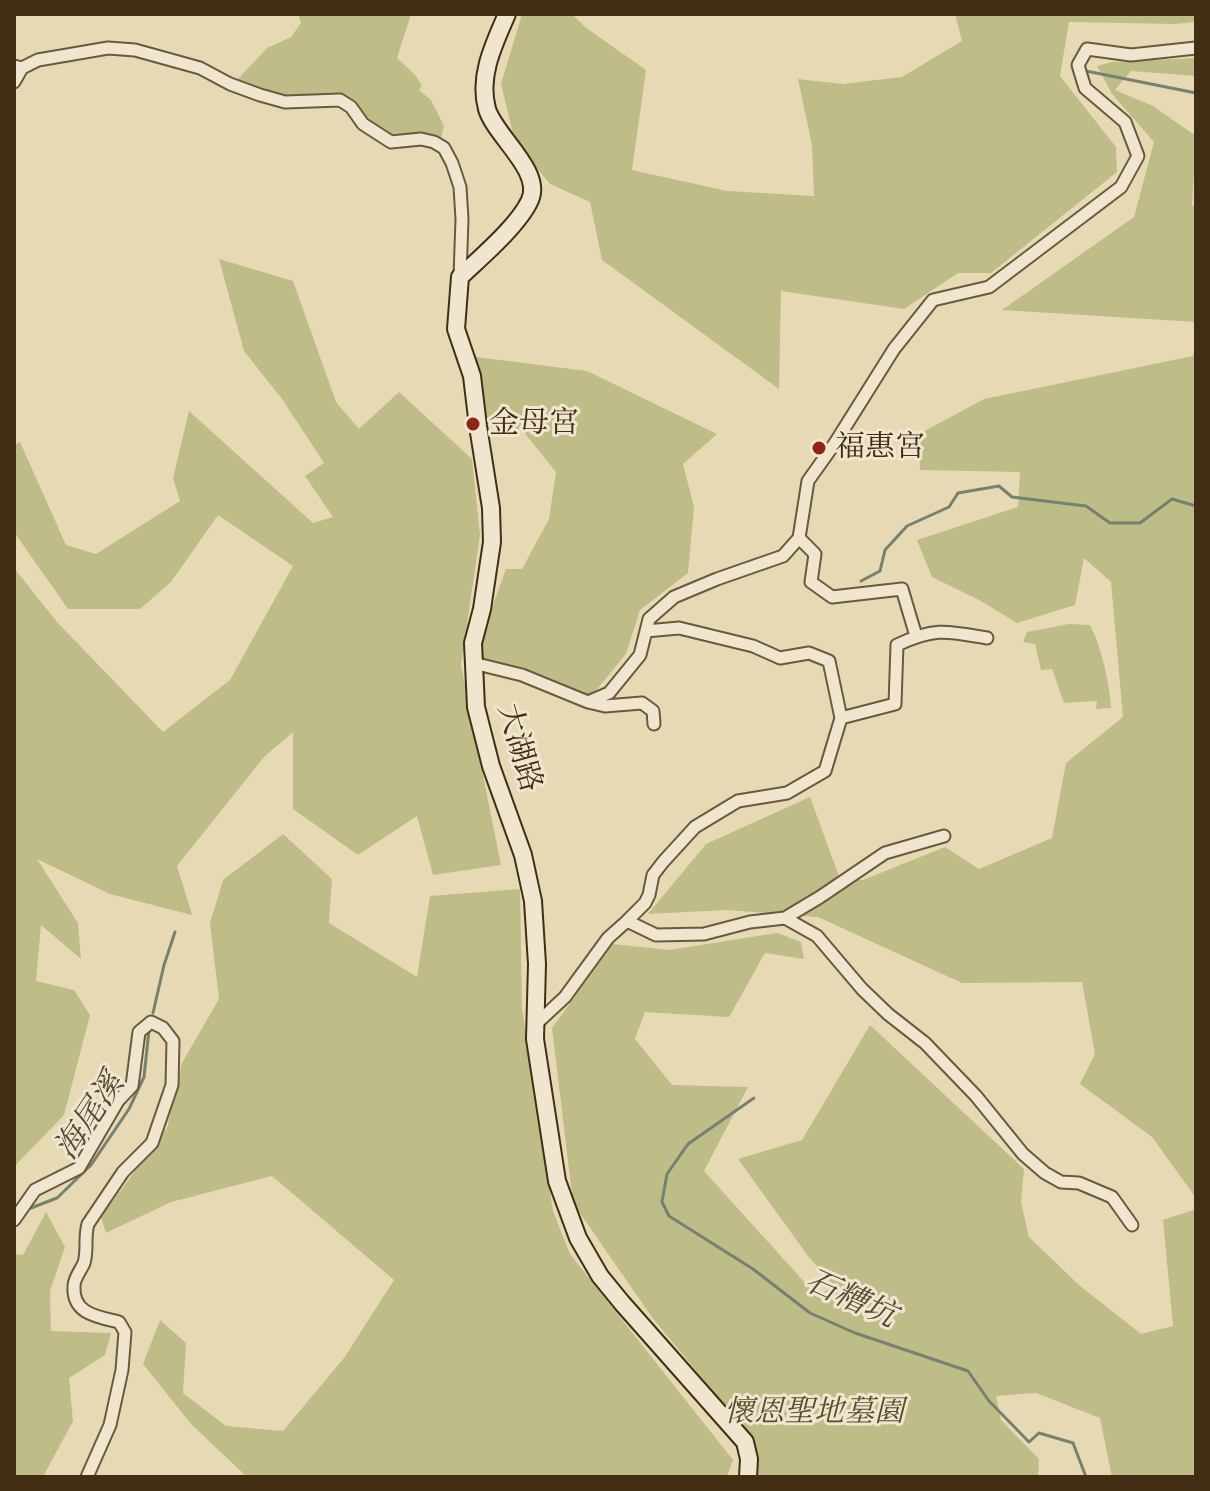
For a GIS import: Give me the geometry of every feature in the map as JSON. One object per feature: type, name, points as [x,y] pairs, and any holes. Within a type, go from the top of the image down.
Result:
[{"type":"street","points":[[460,277],[511,228],[531,199],[532,185],[522,161],[496,127],[487,108],[487,62],[507,14]]},
{"type":"street","points":[[14,82],[18,67],[38,60],[108,48],[135,50],[200,68],[230,84],[285,102],[340,100],[351,107],[363,124],[391,142],[421,139],[444,148],[460,187],[460,277]]},
{"type":"street","points":[[588,702],[609,693],[640,655],[649,619],[674,597],[783,556],[799,538],[808,481],[894,349],[933,300],[989,287],[1121,187],[1138,156],[1125,122],[1085,88],[1078,65],[1087,49],[1131,55],[1196,48]]},
{"type":"street","name":"大湖路","points":[[460,277],[456,329],[472,376],[491,508],[492,542],[482,609],[473,643],[476,707],[491,766],[523,855],[533,901],[537,964],[535,1039],[557,1181],[578,1238],[600,1276],[745,1442],[749,1459],[748,1477]]},
{"type":"street","points":[[799,538],[815,554],[811,582],[832,597],[902,589],[916,636]]},
{"type":"street","points":[[536,1024],[565,997],[608,938],[645,903],[653,875],[695,827],[738,801],[787,793],[825,771],[841,718],[829,661],[809,653],[780,658],[753,646],[679,628],[646,631]]},
{"type":"street","points":[[841,718],[895,704],[897,645],[916,636],[944,630],[987,638]]},
{"type":"street","points":[[473,663],[522,675],[588,702],[605,706],[642,703],[653,711],[654,724]]},
{"type":"street","points":[[627,921],[656,935],[668,935],[704,934],[750,922],[785,918],[885,853],[944,836]]},
{"type":"street","points":[[785,918],[817,936],[862,989],[925,1043],[966,1085],[1034,1164],[1061,1182],[1079,1183],[1112,1197],[1132,1225]]},
{"type":"street","points":[[14,1220],[35,1190],[79,1168],[118,1101],[132,1086],[139,1032],[151,1022],[163,1028],[173,1041],[172,1085],[152,1143],[123,1172],[88,1224],[85,1259],[74,1284],[75,1298],[82,1310],[91,1316],[119,1322],[125,1332],[122,1370],[110,1425],[87,1477]]},
{"type":"green space","points":[[298,14],[411,14],[397,58],[416,76],[422,86],[419,90],[431,100],[444,126],[440,142],[401,139],[381,132],[372,126],[355,104],[279,95],[237,80],[267,48],[291,37],[301,23]]},
{"type":"green space","points":[[522,14],[572,14],[585,27],[646,70],[632,170],[727,191],[814,196],[812,145],[798,79],[843,84],[902,77],[962,41],[955,14],[1196,14],[1196,22],[1069,22],[1060,76],[1116,147],[1117,172],[991,273],[958,273],[904,309],[781,291],[779,389],[602,260],[590,202],[550,184],[515,142],[501,84]]},
{"type":"green space","points":[[1196,58],[1196,76],[1131,71],[1115,90],[1153,106],[1196,136],[1192,205],[1196,209],[1196,322],[1002,310],[1134,217],[1154,142],[1112,94],[1097,66],[1112,62]]},
{"type":"green space","points":[[219,259],[293,281],[336,402],[359,429],[399,392],[472,459],[480,535],[461,665],[501,865],[433,875],[417,816],[358,855],[293,809],[293,732],[264,757],[177,866],[192,915],[110,894],[37,859],[78,923],[81,959],[41,925],[36,981],[74,990],[90,1015],[64,1115],[14,1167],[14,568],[57,622],[163,732],[230,680],[293,566],[218,515],[171,582],[140,609],[68,609],[14,532],[14,445],[20,442],[66,545],[96,554],[180,501],[173,478],[189,411],[313,523],[333,517],[305,476],[324,463],[282,399],[244,351]]},
{"type":"green space","points":[[1196,343],[1196,1198],[1152,1137],[1080,1084],[1095,1054],[1082,982],[962,983],[818,917],[727,910],[648,914],[706,844],[810,797],[840,879],[863,880],[945,847],[979,869],[1052,838],[1066,763],[1123,717],[1111,582],[1084,558],[1075,605],[1017,623],[932,577],[917,540],[1018,507],[1020,472],[920,470],[919,434],[984,399],[1193,356]]},
{"type":"green space","points":[[476,357],[587,371],[717,434],[683,464],[694,507],[688,573],[640,610],[626,654],[590,698],[480,658],[482,635],[506,569],[522,569],[549,519],[556,472],[522,430],[483,422]]},
{"type":"green space","points":[[1069,624],[1090,625],[1104,665],[1111,708],[1096,709],[1097,701],[1064,703],[1052,669],[1041,670],[1035,644],[1023,642],[1027,632]]},
{"type":"green space","points":[[283,834],[332,879],[329,923],[417,977],[430,896],[520,889],[522,1008],[553,1211],[570,1254],[733,1460],[727,1477],[247,1477],[191,1424],[143,1364],[160,1320],[186,1343],[183,1393],[226,1426],[283,1431],[344,1358],[394,1280],[272,1176],[171,1202],[106,1233],[101,1217],[167,1128],[182,1063],[219,999],[210,923],[223,880]]},
{"type":"green space","name":"懷恩聖地墓園","points":[[777,933],[801,942],[804,959],[765,953],[729,1017],[645,1012],[635,1039],[672,1085],[748,1087],[704,1171],[817,1296],[834,1286],[808,1256],[738,1159],[802,1140],[870,1025],[1024,1169],[1021,1202],[1029,1237],[1079,1285],[1141,1334],[1173,1326],[1163,1220],[1196,1209],[1196,1477],[1112,1477],[1100,1418],[1036,1393],[996,1396],[1001,1420],[1039,1459],[1038,1477],[754,1477],[758,1456],[751,1438],[651,1316],[573,1203],[552,1028],[613,944],[669,950]]},
{"type":"green space","points":[[46,1212],[65,1247],[50,1291],[51,1331],[111,1333],[105,1355],[69,1378],[73,1421],[44,1475],[14,1477],[14,1254],[23,1255]]},
{"type":"waterway","points":[[1086,71],[1196,93]]},
{"type":"waterway","points":[[861,581],[880,571],[885,550],[907,526],[949,507],[958,493],[999,486],[1012,497],[1086,506],[1110,523],[1140,523],[1172,499],[1196,506]]},
{"type":"waterway","name":"海尾溪","points":[[153,1013],[175,932]]},
{"type":"waterway","name":"海尾溪","points":[[31,1208],[57,1198],[91,1165],[129,1109],[144,1077],[149,1030]]},
{"type":"waterway","name":"石糟坑","points":[[754,1098],[688,1144],[667,1174],[662,1202],[669,1216],[753,1269],[810,1313],[855,1333],[968,1371],[989,1401],[1029,1442],[1039,1433],[1073,1443],[1086,1477]]},
{"type":"place","name":"金母宮","points":[[473,424]]},
{"type":"place","name":"福惠宮","points":[[819,448]]}]
